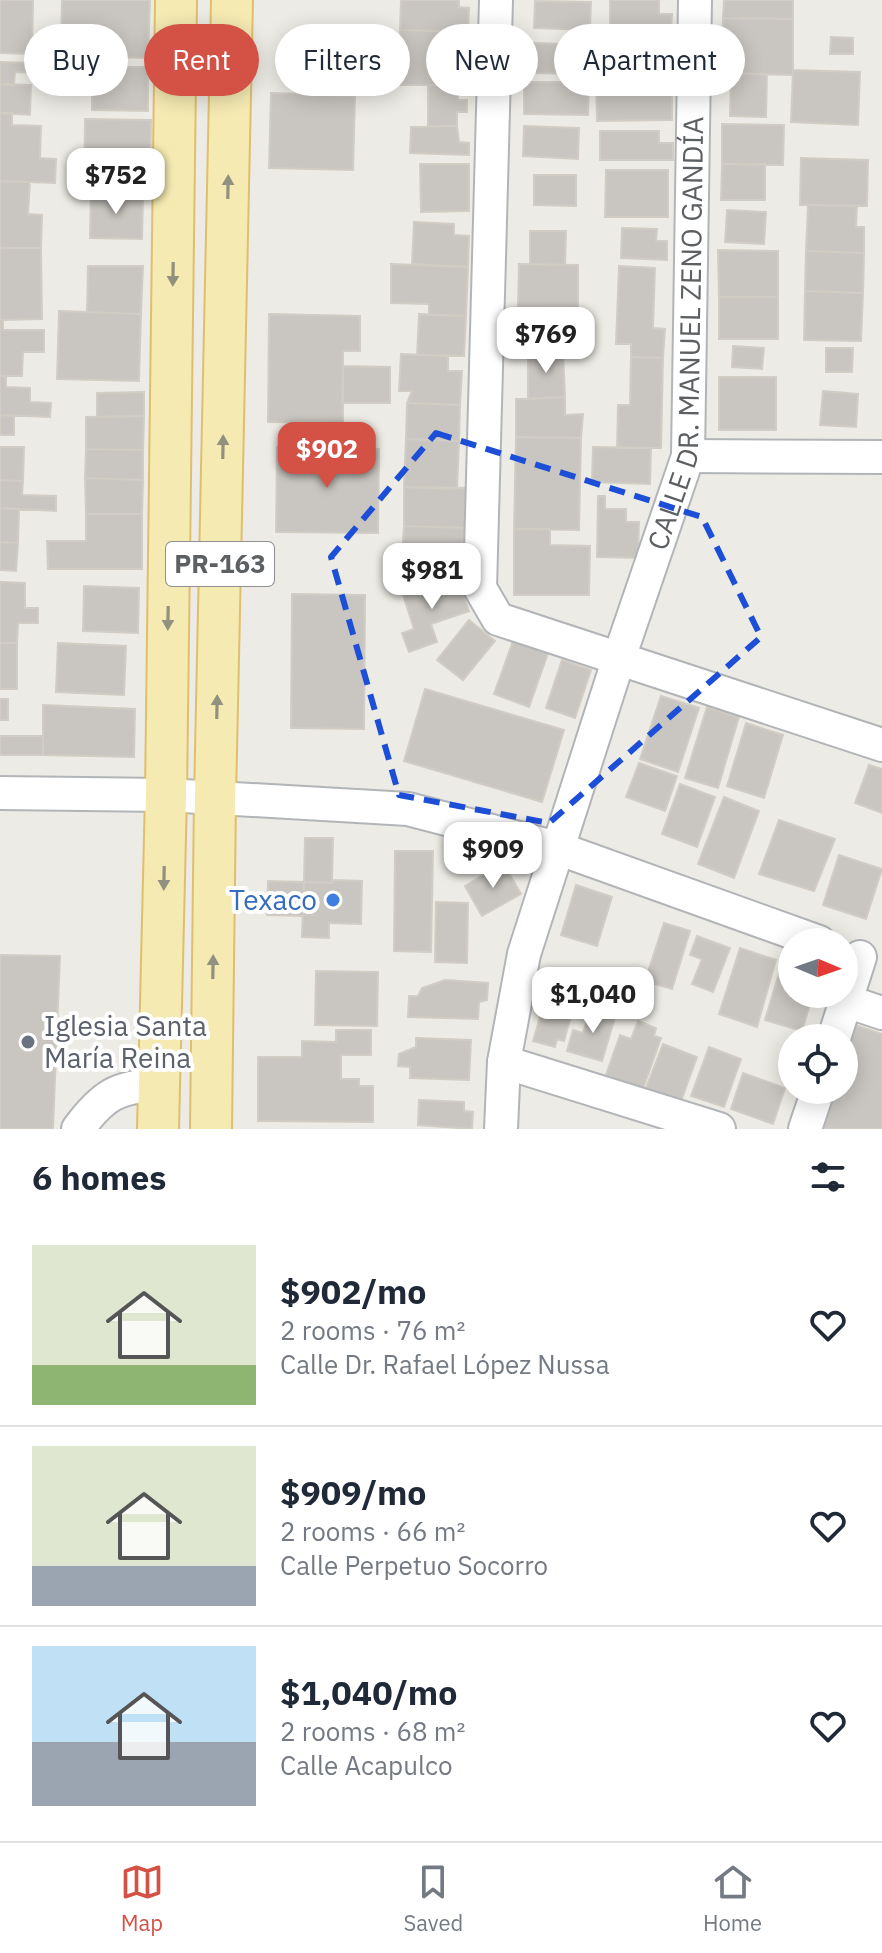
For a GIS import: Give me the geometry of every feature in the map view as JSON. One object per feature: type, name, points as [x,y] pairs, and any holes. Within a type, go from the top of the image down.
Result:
[{"type":"main road","name":"PR-163","points":[[158,1129],[166,795],[176,0]]},
{"type":"main road","name":"PR-163","points":[[211,1129],[232,0]]},
{"type":"street","points":[[496,0],[480,588],[498,619],[882,745]]},
{"type":"street","name":"CALLE DR. MANUEL ZENO GANDÍA","points":[[501,1129],[504,1062],[524,954],[688,456],[695,0]]},
{"type":"street","points":[[688,456],[882,457]]},
{"type":"street","points":[[0,793],[166,795],[408,809],[557,848],[780,928]]},
{"type":"street","points":[[858,1005],[882,1013]]},
{"type":"street","points":[[504,1062],[719,1129]]},
{"type":"street","points":[[78,1129],[100,1101],[118,1090],[159,1084]]},
{"type":"street","points":[[805,1129],[813,1104]]},
{"type":"highlighted area","points":[[436,433],[702,517],[761,637],[549,823],[399,795],[331,557]]},
{"type":"building","points":[[0,0],[33,0],[33,24],[24,24],[24,54],[0,53]]},
{"type":"building","points":[[62,0],[150,0],[149,24],[144,24],[144,58],[128,58],[128,24],[62,24]]},
{"type":"building","points":[[401,0],[459,0],[459,7],[469,8],[468,24],[426,24],[426,31],[410,30],[410,24],[400,24]]},
{"type":"building","points":[[610,0],[659,0],[659,14],[672,14],[672,24],[610,24]]},
{"type":"building","points":[[724,0],[793,0],[793,19],[723,18]]},
{"type":"building","points":[[535,1],[591,2],[590,24],[554,24],[554,29],[538,28],[538,24],[534,24]]},
{"type":"building","points":[[723,18],[793,19],[793,75],[745,74],[745,24],[723,24]]},
{"type":"building","points":[[410,30],[426,31],[426,85],[410,85]]},
{"type":"building","points":[[831,37],[853,38],[853,54],[830,54]]},
{"type":"building","points":[[538,43],[554,44],[554,73],[538,73]]},
{"type":"building","points":[[0,62],[24,63],[24,72],[15,72],[14,85],[0,84]]},
{"type":"building","points":[[128,67],[144,67],[144,96],[148,96],[148,111],[92,110],[92,96],[128,96]]},
{"type":"building","points":[[793,70],[860,72],[858,125],[791,122]]},
{"type":"building","points":[[745,73],[767,74],[766,117],[730,116],[730,96],[745,96]]},
{"type":"building","points":[[538,82],[554,82],[554,96],[589,96],[588,115],[524,114],[524,96],[538,96]]},
{"type":"building","points":[[0,84],[24,85],[24,96],[31,96],[30,115],[0,113]]},
{"type":"building","points":[[271,93],[275,96],[355,96],[353,170],[269,168]]},
{"type":"building","points":[[428,96],[458,96],[458,100],[467,100],[467,112],[457,112],[457,126],[428,126]]},
{"type":"building","points":[[596,96],[672,96],[672,120],[597,121]]},
{"type":"building","points":[[0,113],[12,113],[12,125],[41,126],[40,158],[56,159],[55,183],[0,181]]},
{"type":"building","points":[[85,119],[151,120],[150,184],[84,182]]},
{"type":"building","points":[[722,124],[784,125],[783,165],[722,164]]},
{"type":"building","points":[[457,126],[459,142],[469,143],[469,155],[410,153],[411,127]]},
{"type":"building","points":[[524,126],[579,128],[578,159],[523,156]]},
{"type":"building","points":[[600,131],[659,131],[659,143],[673,143],[673,160],[600,160]]},
{"type":"building","points":[[801,158],[868,160],[867,206],[800,205]]},
{"type":"building","points":[[420,164],[469,164],[469,211],[421,212]]},
{"type":"building","points":[[722,164],[765,164],[765,200],[721,200]]},
{"type":"building","points":[[606,170],[668,170],[668,217],[605,217]]},
{"type":"building","points":[[534,175],[576,175],[576,206],[534,205]]},
{"type":"building","points":[[0,181],[30,182],[28,214],[42,215],[41,248],[0,248]]},
{"type":"building","points":[[91,192],[143,193],[142,239],[90,238]]},
{"type":"building","points":[[808,205],[857,206],[856,227],[864,227],[864,253],[806,251]]},
{"type":"building","points":[[727,210],[766,212],[764,244],[725,242]]},
{"type":"building","points":[[414,222],[454,224],[454,235],[469,236],[468,267],[412,264]]},
{"type":"building","points":[[622,228],[657,229],[656,241],[667,241],[667,260],[621,258]]},
{"type":"building","points":[[530,231],[566,231],[565,265],[530,264]]},
{"type":"building","points":[[0,248],[41,248],[42,319],[0,320]]},
{"type":"building","points":[[718,250],[778,251],[778,297],[719,297]]},
{"type":"building","points":[[806,251],[864,253],[863,293],[805,291]]},
{"type":"building","points":[[391,264],[468,267],[466,316],[429,315],[429,304],[391,303]]},
{"type":"building","points":[[519,264],[578,265],[578,308],[518,307]]},
{"type":"building","points":[[88,266],[143,266],[141,314],[87,312]]},
{"type":"building","points":[[619,266],[655,268],[653,328],[665,329],[663,358],[631,357],[631,344],[616,344]]},
{"type":"building","points":[[805,291],[863,293],[861,341],[804,340]]},
{"type":"building","points":[[719,297],[778,297],[778,339],[719,339]]},
{"type":"building","points":[[528,307],[564,308],[563,351],[528,351]]},
{"type":"building","points":[[59,311],[141,314],[139,381],[57,379]]},
{"type":"building","points":[[269,314],[360,316],[360,351],[343,351],[343,423],[268,422]]},
{"type":"building","points":[[419,314],[466,316],[464,356],[417,355]]},
{"type":"building","points":[[0,320],[3,320],[3,330],[44,330],[44,352],[23,352],[22,376],[0,376]]},
{"type":"building","points":[[733,346],[764,348],[762,369],[732,367]]},
{"type":"building","points":[[826,348],[853,348],[852,372],[826,372]]},
{"type":"building","points":[[528,351],[563,351],[565,397],[528,399]]},
{"type":"building","points":[[401,354],[448,356],[448,371],[462,371],[460,405],[407,403],[412,391],[399,391]]},
{"type":"building","points":[[631,357],[663,358],[661,448],[617,448],[618,405],[630,405]]},
{"type":"building","points":[[343,366],[390,367],[390,403],[342,403]]},
{"type":"building","points":[[0,376],[6,376],[6,387],[30,388],[30,402],[51,403],[50,417],[0,415]]},
{"type":"building","points":[[719,377],[776,377],[776,430],[719,430]]},
{"type":"building","points":[[823,391],[858,394],[856,427],[820,425]]},
{"type":"building","points":[[144,392],[144,416],[97,417],[97,393]]},
{"type":"building","points":[[565,397],[565,415],[583,414],[581,438],[516,437],[516,399]]},
{"type":"building","points":[[407,403],[460,405],[459,441],[406,439]]},
{"type":"building","points":[[0,415],[14,416],[14,435],[0,435]]},
{"type":"building","points":[[144,416],[143,450],[86,449],[86,417]]},
{"type":"building","points":[[516,437],[581,438],[579,530],[514,529]]},
{"type":"building","points":[[406,439],[459,441],[457,489],[404,487]]},
{"type":"building","points":[[0,447],[24,447],[23,481],[0,480]]},
{"type":"building","points":[[277,447],[379,449],[378,533],[276,532]]},
{"type":"building","points":[[593,447],[651,448],[650,484],[592,482]]},
{"type":"building","points":[[86,449],[143,450],[143,480],[85,478]]},
{"type":"building","points":[[85,478],[143,480],[142,514],[86,514]]},
{"type":"building","points":[[0,480],[23,481],[22,495],[56,496],[56,511],[0,508]]},
{"type":"building","points":[[404,487],[468,488],[467,528],[404,526]]},
{"type":"building","points":[[598,496],[605,496],[605,509],[626,509],[626,522],[639,522],[638,558],[597,557]]},
{"type":"building","points":[[0,508],[19,509],[18,543],[0,542]]},
{"type":"building","points":[[86,514],[142,514],[142,569],[48,569],[47,541],[86,541]]},
{"type":"building","points":[[404,526],[467,528],[467,571],[425,570],[425,556],[402,556]]},
{"type":"building","points":[[514,529],[550,529],[550,545],[590,546],[589,595],[514,595]]},
{"type":"building","points":[[0,542],[18,543],[16,571],[0,570]]},
{"type":"building","points":[[458,577],[469,611],[431,624],[437,642],[409,652],[402,633],[414,629],[403,595]]},
{"type":"building","points":[[0,582],[25,583],[25,608],[38,608],[38,623],[18,623],[17,643],[0,643]]},
{"type":"building","points":[[84,586],[139,588],[138,633],[83,631]]},
{"type":"building","points":[[292,594],[365,595],[364,729],[291,728]]},
{"type":"building","points":[[469,620],[495,641],[463,680],[437,660]]},
{"type":"building","points":[[513,641],[548,653],[529,707],[494,694]]},
{"type":"building","points":[[0,643],[17,643],[17,689],[0,689]]},
{"type":"building","points":[[58,643],[126,646],[124,695],[56,692]]},
{"type":"building","points":[[562,660],[591,670],[575,718],[546,708]]},
{"type":"building","points":[[425,689],[564,730],[542,802],[404,761]]},
{"type":"building","points":[[661,696],[699,708],[678,772],[640,759]]},
{"type":"building","points":[[0,699],[8,699],[8,720],[0,720]]},
{"type":"building","points":[[43,705],[135,709],[134,757],[43,755]]},
{"type":"building","points":[[707,707],[739,717],[718,788],[685,778]]},
{"type":"building","points":[[746,723],[783,735],[764,798],[727,786]]},
{"type":"building","points":[[0,736],[43,736],[43,755],[0,755]]},
{"type":"building","points":[[639,763],[677,776],[665,811],[626,797]]},
{"type":"building","points":[[869,765],[882,769],[882,813],[855,803]]},
{"type":"building","points":[[680,784],[715,797],[697,847],[662,834]]},
{"type":"building","points":[[724,797],[759,811],[734,878],[698,864]]},
{"type":"building","points":[[779,820],[835,839],[814,891],[759,874]]},
{"type":"building","points":[[305,838],[333,838],[332,883],[304,882]]},
{"type":"building","points":[[395,851],[433,851],[431,952],[394,951]]},
{"type":"building","points":[[839,855],[882,869],[866,919],[823,905]]},
{"type":"building","points":[[503,863],[521,894],[482,916],[465,886]]},
{"type":"building","name":"Texaco","points":[[332,880],[362,881],[361,924],[329,923],[329,938],[302,937],[304,882],[332,883]]},
{"type":"building","points":[[268,881],[304,882],[303,916],[267,915]]},
{"type":"building","points":[[576,885],[612,897],[597,946],[561,935]]},
{"type":"building","points":[[436,902],[468,903],[467,963],[435,962]]},
{"type":"building","points":[[664,923],[690,931],[672,989],[645,981]]},
{"type":"building","points":[[697,936],[730,948],[713,992],[692,984],[702,959],[690,955]]},
{"type":"building","points":[[740,948],[776,960],[757,1027],[719,1014]]},
{"type":"building","name":"Iglesia Santa María Reina","points":[[0,955],[60,956],[53,1129],[0,1129]]},
{"type":"building","points":[[316,971],[378,972],[377,1026],[315,1025]]},
{"type":"building","points":[[542,973],[580,984],[564,1041],[557,1039],[555,1047],[533,1041],[542,1010],[533,1008]]},
{"type":"building","points":[[778,977],[778,1008],[809,1008],[804,1024],[778,1024],[765,1020]]},
{"type":"building","points":[[445,980],[488,983],[487,1000],[479,1002],[478,1019],[408,1017],[409,996],[418,996],[422,988]]},
{"type":"building","points":[[591,1007],[616,1014],[602,1061],[567,1051],[573,1030],[583,1033]]},
{"type":"building","points":[[638,1021],[656,1028],[654,1036],[661,1038],[643,1089],[606,1075],[620,1035],[631,1039]]},
{"type":"building","points":[[858,1026],[882,1034],[882,1129],[823,1129],[831,1104],[858,1104]]},
{"type":"building","points":[[336,1030],[371,1030],[371,1055],[341,1055],[341,1079],[359,1079],[359,1086],[373,1086],[373,1122],[258,1121],[258,1057],[302,1057],[302,1041],[336,1042]]},
{"type":"building","points":[[416,1038],[471,1040],[469,1080],[410,1078],[410,1067],[398,1066],[399,1054],[416,1047]]},
{"type":"building","points":[[663,1044],[697,1057],[681,1101],[646,1088]]},
{"type":"building","points":[[709,1047],[741,1059],[724,1107],[691,1096]]},
{"type":"building","points":[[743,1073],[778,1086],[780,1104],[773,1124],[731,1109]]},
{"type":"building","points":[[419,1100],[464,1102],[464,1111],[473,1112],[472,1129],[418,1125]]},
{"type":"place","name":"Texaco","points":[[333,900]]},
{"type":"place","name":"Iglesia Santa María Reina","points":[[28,1042]]}]
